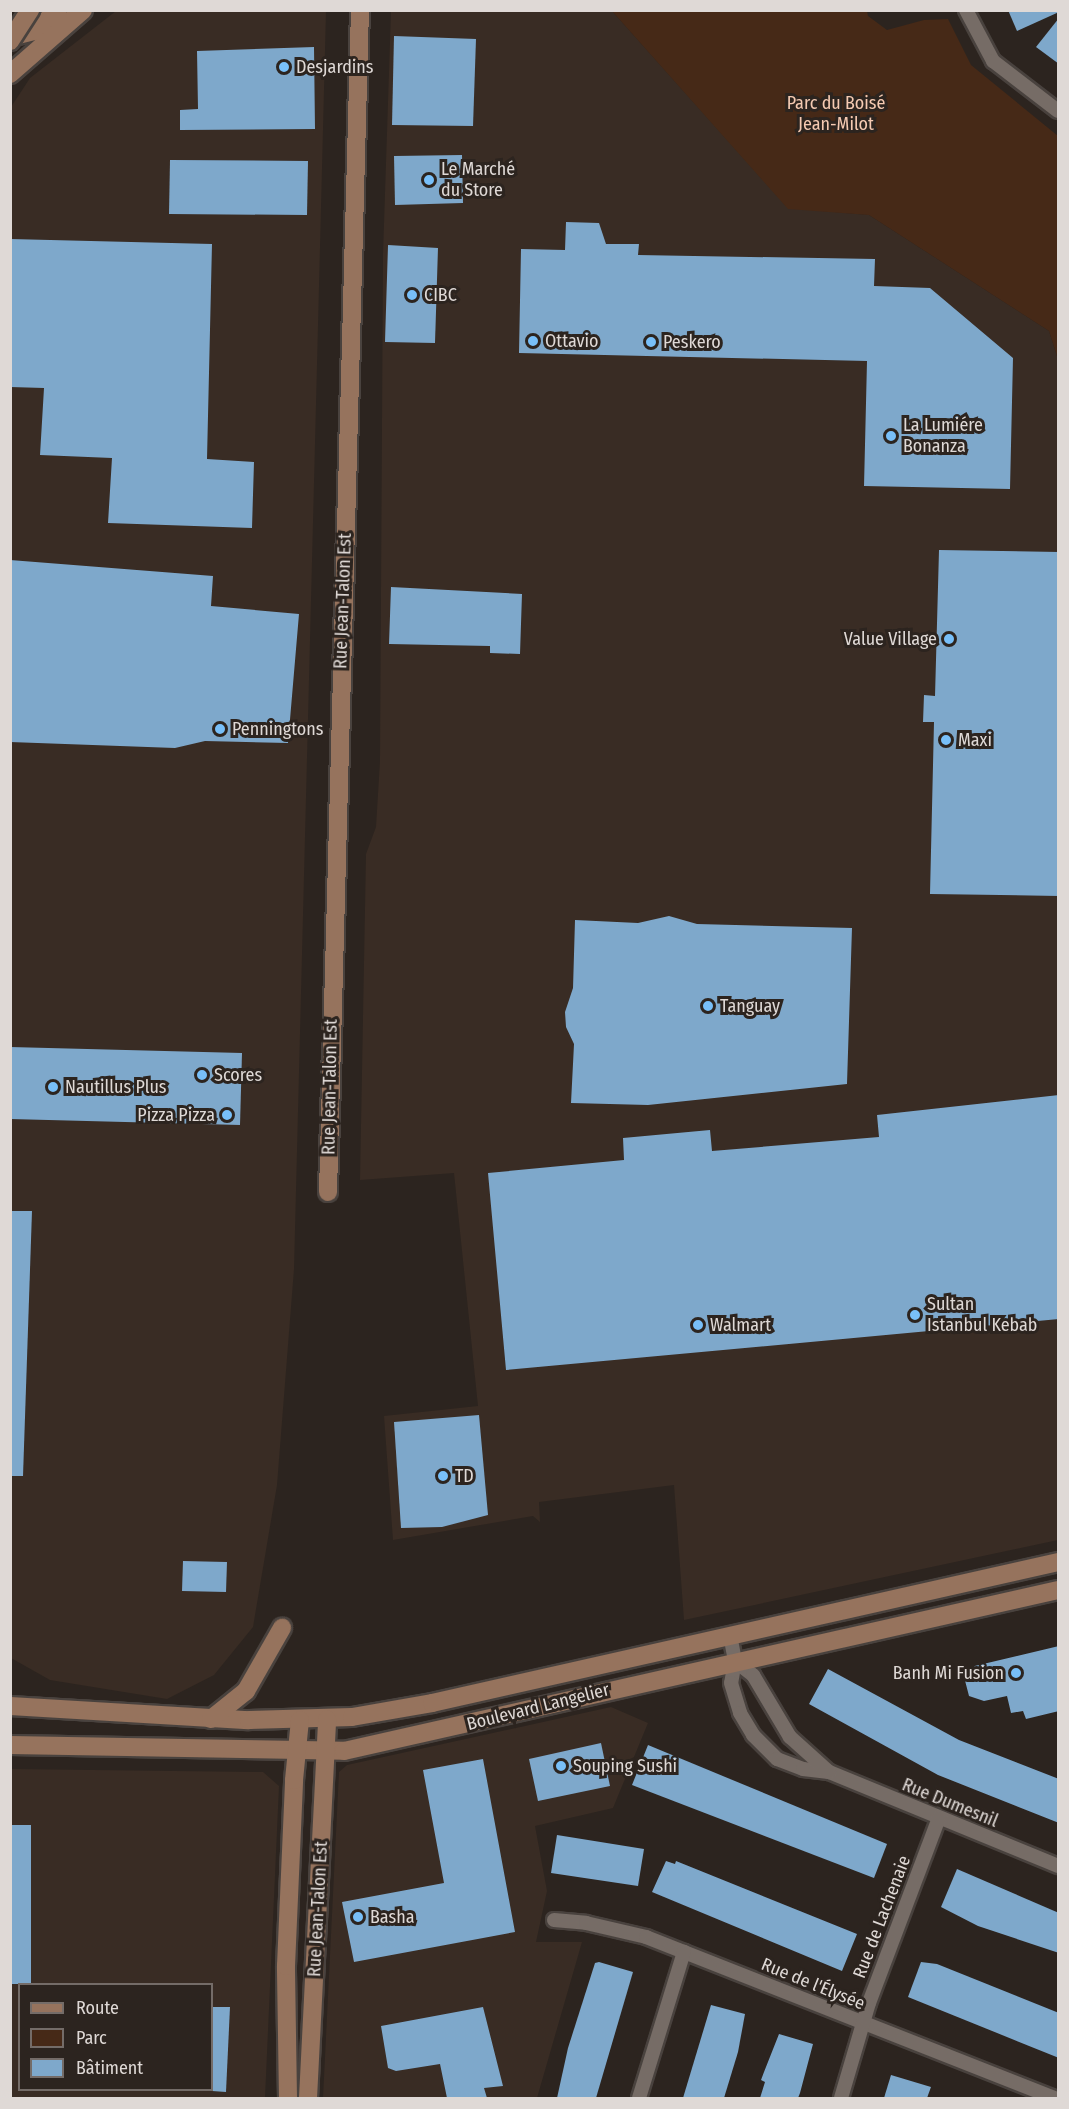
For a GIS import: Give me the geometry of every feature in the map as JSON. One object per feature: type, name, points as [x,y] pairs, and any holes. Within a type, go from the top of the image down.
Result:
[{"type":"main road","points":[[10,41],[30,10]]},
{"type":"main road","points":[[10,37],[34,31],[58,10]]},
{"type":"main road","points":[[10,74],[83,10]]},
{"type":"main road","name":"Rue Jean-Talon Est","points":[[327,1192],[360,10]]},
{"type":"main road","name":"Boulevard Langelier","points":[[10,1706],[211,1719],[327,1719],[422,1705],[1059,1562]]},
{"type":"main road","name":"Boulevard Langelier","points":[[10,1745],[325,1752],[423,1735],[735,1661],[1059,1590]]},
{"type":"main road","points":[[211,1719],[246,1691],[282,1628]]},
{"type":"main road","name":"Rue Jean-Talon Est","points":[[308,2098],[327,1719]]},
{"type":"main road","name":"Rue Jean-Talon Est","points":[[288,2098],[286,1966],[300,1720]]},
{"type":"street","points":[[966,10],[982,46],[993,61],[1059,111]]},
{"type":"street","name":"Rue Dumesnil","points":[[730,1635],[735,1661],[734,1695],[753,1735],[777,1759],[803,1769],[829,1772],[1059,1866]]},
{"type":"street","name":"Rue Dumesnil","points":[[735,1661],[753,1675],[772,1713],[790,1737],[829,1772]]},
{"type":"street","name":"Rue de Lachenaie","points":[[841,2098],[862,2023],[939,1818]]},
{"type":"street","name":"Rue de l'Élysée","points":[[554,1920],[628,1931],[1054,2098]]},
{"type":"street","points":[[639,2098],[684,1952]]},
{"type":"shaded area","points":[[116,11],[326,11],[294,1269],[277,1485],[253,1627],[214,1675],[167,1699],[50,1680],[11,1658],[11,107],[30,78]]},
{"type":"shaded area","points":[[391,11],[612,11],[788,208],[869,215],[1049,331],[1058,359],[1058,1540],[684,1620],[674,1485],[539,1502],[540,1522],[533,1516],[393,1540],[384,1416],[478,1406],[454,1173],[360,1180],[366,854],[376,827],[380,761],[383,254]]},
{"type":"shaded area","points":[[611,1707],[648,1723],[613,1808],[535,1826],[547,1891],[536,1942],[582,1942],[537,2098],[323,2098],[339,1772],[347,1765]]},
{"type":"shaded area","points":[[11,1769],[263,1772],[279,1786],[265,2098],[11,2097]]},
{"type":"green space","name":"Parc du Boisé Jean-Milot","points":[[612,11],[867,11],[868,16],[887,30],[924,20],[948,19],[971,65],[1058,136],[1058,359],[1049,331],[869,215],[788,209]]},
{"type":"building","points":[[1008,10],[1059,10],[1059,12],[1017,31]]},
{"type":"building","points":[[1059,18],[1059,64],[1036,47]]},
{"type":"building","points":[[394,36],[476,39],[473,126],[392,125]]},
{"type":"building","points":[[314,47],[315,129],[180,130],[180,110],[198,109],[197,51]]},
{"type":"building","name":"Le Marché du Store","points":[[462,155],[463,203],[395,205],[394,156]]},
{"type":"building","points":[[170,160],[308,161],[307,215],[169,214]]},
{"type":"building","points":[[566,222],[599,223],[606,244],[639,244],[638,255],[875,259],[874,286],[930,288],[1013,358],[1010,489],[864,486],[867,361],[519,353],[521,249],[565,250]]},
{"type":"building","points":[[10,239],[212,244],[207,459],[254,462],[252,528],[108,523],[112,458],[40,455],[44,388],[10,387]]},
{"type":"building","name":"CIBC","points":[[388,245],[438,248],[435,343],[385,342]]},
{"type":"building","points":[[939,550],[1059,552],[1059,896],[930,894],[934,722],[923,722],[924,695],[935,696]]},
{"type":"building","points":[[10,560],[213,576],[211,606],[299,614],[288,743],[205,741],[175,748],[10,742]]},
{"type":"building","points":[[391,587],[522,594],[520,654],[490,653],[490,646],[389,644]]},
{"type":"building","name":"Tanguay","points":[[669,916],[697,924],[852,928],[847,1084],[648,1105],[571,1103],[574,1044],[566,1027],[565,1012],[573,988],[575,920],[638,923]]},
{"type":"building","points":[[10,1047],[242,1053],[240,1125],[10,1119]]},
{"type":"building","points":[[1059,1095],[1059,1319],[506,1370],[488,1173],[624,1160],[623,1138],[710,1130],[712,1151],[879,1137],[877,1115]]},
{"type":"building","points":[[10,1211],[32,1211],[23,1476],[10,1476]]},
{"type":"building","points":[[479,1415],[488,1515],[442,1527],[401,1528],[394,1422]]},
{"type":"building","points":[[183,1561],[227,1562],[226,1592],[182,1591]]},
{"type":"building","points":[[1059,1646],[1059,1711],[1026,1719],[1023,1711],[1011,1713],[1007,1696],[984,1701],[969,1696],[962,1669]]},
{"type":"building","points":[[828,1669],[959,1740],[1059,1779],[1059,1823],[938,1775],[809,1704]]},
{"type":"building","points":[[601,1743],[610,1786],[538,1801],[529,1759]]},
{"type":"building","points":[[648,1745],[887,1844],[874,1878],[632,1785]]},
{"type":"building","points":[[483,1759],[515,1932],[354,1962],[342,1902],[444,1883],[423,1770]]},
{"type":"building","points":[[10,1825],[31,1825],[31,1983],[10,1984]]},
{"type":"building","points":[[557,1835],[644,1849],[638,1886],[551,1873]]},
{"type":"building","points":[[666,1861],[675,1864],[676,1861],[857,1934],[842,1971],[652,1892]]},
{"type":"building","points":[[957,1869],[1059,1913],[1059,1953],[978,1926],[941,1907]]},
{"type":"building","points":[[599,1962],[633,1972],[596,2098],[557,2098],[568,2048],[595,1963]]},
{"type":"building","points":[[921,1962],[937,1964],[1059,2013],[1059,2058],[908,1997]]},
{"type":"building","points":[[711,2005],[745,2014],[738,2052],[724,2098],[683,2098]]},
{"type":"building","points":[[213,2007],[230,2007],[226,2092],[212,2091]]},
{"type":"building","points":[[483,2007],[503,2086],[484,2088],[487,2098],[447,2098],[440,2064],[396,2071],[388,2068],[381,2026]]},
{"type":"building","points":[[779,2034],[813,2044],[800,2093],[798,2098],[760,2098],[765,2082],[761,2080]]},
{"type":"building","points":[[891,2075],[931,2087],[927,2098],[884,2098]]},
{"type":"place","name":"Desjardins","points":[[284,67]]},
{"type":"place","name":"Le Marché du Store","points":[[429,180]]},
{"type":"place","name":"CIBC","points":[[412,295]]},
{"type":"place","name":"Ottavio","points":[[533,341]]},
{"type":"place","name":"Peskero","points":[[651,342]]},
{"type":"place","name":"La Lumiére Bonanza","points":[[891,436]]},
{"type":"place","name":"Value Village","points":[[949,639]]},
{"type":"place","name":"Penningtons","points":[[220,729]]},
{"type":"place","name":"Maxi","points":[[946,740]]},
{"type":"place","name":"Tanguay","points":[[708,1006]]},
{"type":"place","name":"Scores","points":[[202,1075]]},
{"type":"place","name":"Nautillus Plus","points":[[53,1087]]},
{"type":"place","name":"Pizza Pizza","points":[[227,1115]]},
{"type":"place","name":"Sultan Istanbul Kebab","points":[[915,1315]]},
{"type":"place","name":"Walmart","points":[[698,1325]]},
{"type":"place","name":"TD","points":[[443,1476]]},
{"type":"place","name":"Banh Mi Fusion","points":[[1016,1673]]},
{"type":"place","name":"Souping Sushi","points":[[561,1766]]},
{"type":"place","name":"Basha","points":[[358,1917]]}]
